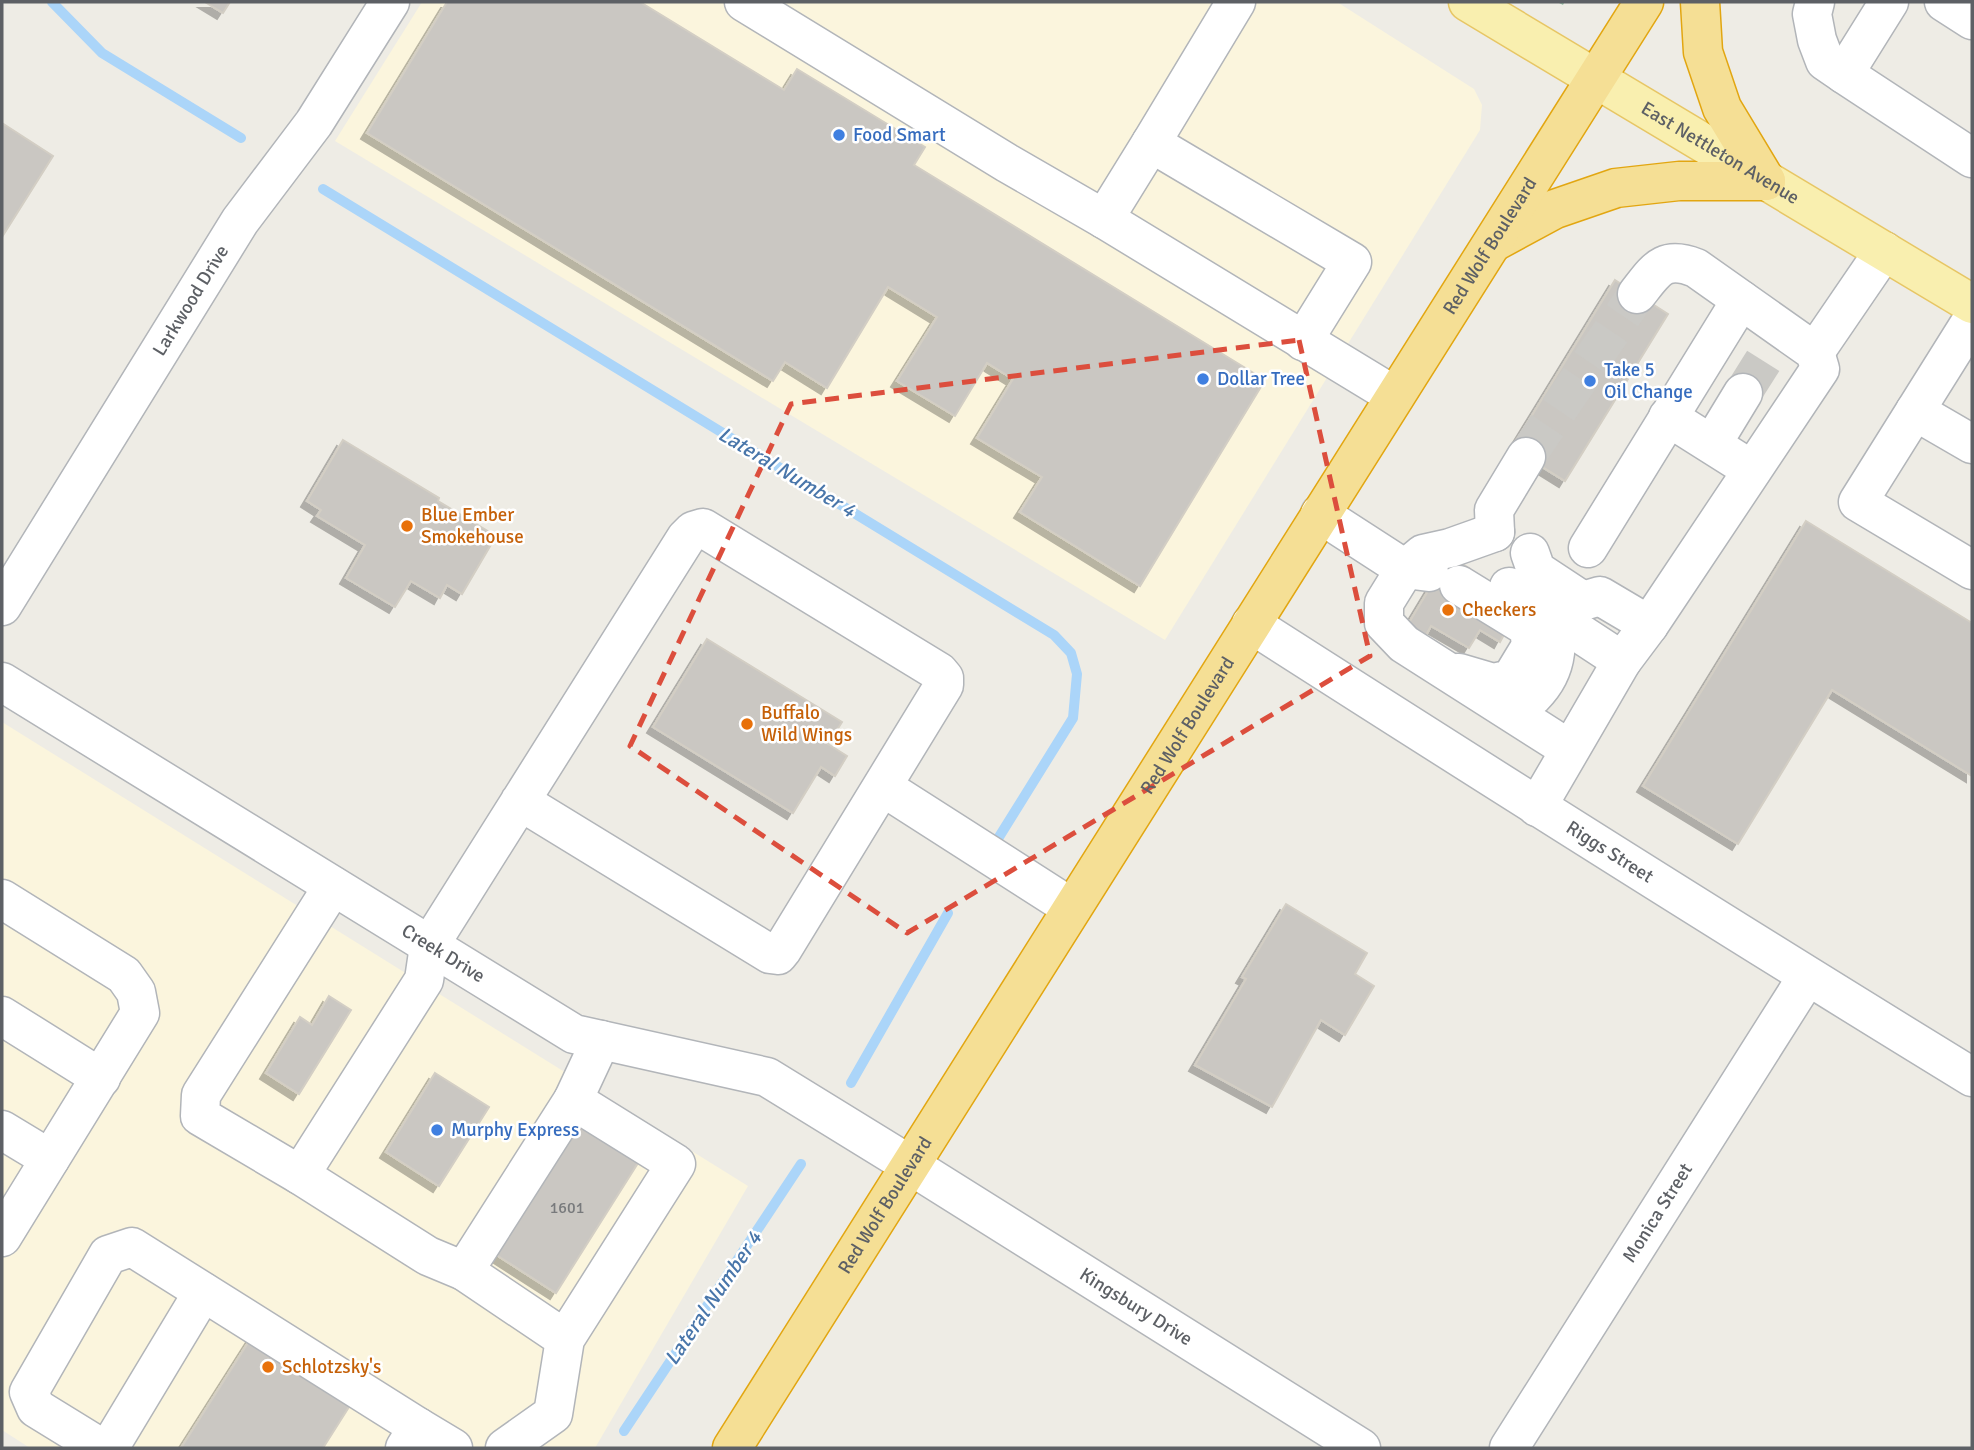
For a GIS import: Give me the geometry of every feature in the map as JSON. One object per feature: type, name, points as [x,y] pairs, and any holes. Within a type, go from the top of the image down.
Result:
[{"type":"highway","name":"Red Wolf Boulevard","points":[[732,1448],[1644,2]]},
{"type":"highway","points":[[1700,2],[1703,51],[1722,108],[1766,181]]},
{"type":"highway","points":[[1492,243],[1555,209],[1616,188],[1679,181],[1766,181]]},
{"type":"main road","name":"East Nettleton Avenue","points":[[1468,2],[1972,304]]},
{"type":"street","name":"Larkwood Drive","points":[[2,606],[240,221],[314,123],[390,2]]},
{"type":"street","points":[[744,2],[1395,397]]},
{"type":"street","points":[[1104,219],[1236,2]]},
{"type":"street","points":[[1815,2],[1812,14],[1817,40],[1825,61],[1972,158]]},
{"type":"street","points":[[1844,74],[1889,2]]},
{"type":"street","points":[[1944,2],[1972,20]]},
{"type":"street","points":[[1151,143],[1352,262],[1303,341]]},
{"type":"street","points":[[1815,352],[1884,251]]},
{"type":"street","points":[[1637,294],[1656,270],[1680,262],[1696,268],[1741,300],[1774,344],[1815,352]]},
{"type":"street","points":[[1588,548],[1741,300]]},
{"type":"street","points":[[1972,320],[1858,502],[1972,570]]},
{"type":"street","points":[[1537,807],[1622,661],[1650,625],[1820,369],[1815,352]]},
{"type":"street","points":[[1712,444],[1743,393]]},
{"type":"street","points":[[1915,411],[1972,444]]},
{"type":"street","points":[[1668,416],[1752,470]]},
{"type":"street","points":[[1496,532],[1494,510],[1526,457]]},
{"type":"street","points":[[1320,514],[1438,569],[1622,661]]},
{"type":"street","points":[[300,1175],[424,980],[429,946],[520,801],[686,538],[693,531],[703,528],[939,672],[944,678],[944,685],[883,787],[778,955],[770,954],[520,801]]},
{"type":"street","points":[[1496,532],[1530,553],[1536,570],[1583,600],[1601,596],[1650,625]]},
{"type":"street","points":[[1496,532],[1384,603],[1384,623],[1404,644],[1569,749]]},
{"type":"street","points":[[1438,569],[1529,628],[1531,646],[1511,679],[1493,683],[1443,669]]},
{"type":"street","name":"Riggs Street","points":[[1251,624],[1807,977],[1972,1077]]},
{"type":"street","name":"Creek Drive","points":[[2,682],[574,1034],[767,1077],[910,1165]]},
{"type":"street","points":[[883,787],[1072,908]]},
{"type":"street","points":[[333,886],[201,1095],[200,1116],[428,1256],[464,1271],[565,1339]]},
{"type":"street","points":[[2,899],[124,975],[136,992],[140,1013],[2,1237]]},
{"type":"street","name":"Monica Street","points":[[1509,1448],[1807,977]]},
{"type":"street","points":[[2,1016],[101,1078]]},
{"type":"street","points":[[464,1271],[573,1100],[601,1040]]},
{"type":"street","points":[[505,1448],[553,1414],[565,1339],[676,1164],[573,1100]]},
{"type":"street","points":[[2,1130],[50,1159]]},
{"type":"street","name":"Kingsbury Drive","points":[[910,1165],[1361,1448]]},
{"type":"street","points":[[101,1448],[36,1408],[29,1392],[108,1255],[132,1247],[203,1292],[411,1438],[453,1448]]},
{"type":"street","points":[[109,1448],[203,1292]]},
{"type":"highlighted area","points":[[1299,340],[1370,656],[907,933],[630,746],[791,404]]},
{"type":"shaded area","points":[[422,2],[1337,2],[1474,89],[1482,105],[1480,130],[1165,640],[335,141]]},
{"type":"shaded area","points":[[2,722],[748,1186],[595,1448],[30,1448],[2,1430]]},
{"type":"building","points":[[205,2],[230,2],[223,13]]},
{"type":"building","points":[[447,2],[640,2],[784,90],[797,69],[925,147],[914,165],[1265,380],[1140,586],[1020,512],[1042,477],[977,438],[1013,379],[987,363],[955,416],[897,381],[937,317],[888,287],[827,388],[785,362],[773,381],[367,133]]},
{"type":"building","points":[[2,123],[53,156],[2,237]]},
{"type":"building","name":"Take 5 Oil Change","points":[[1615,280],[1668,314],[1565,481],[1512,448]]},
{"type":"building","name":"Blue Ember Smokehouse","points":[[343,440],[496,536],[462,594],[447,585],[440,598],[411,581],[395,607],[346,578],[365,545],[317,516],[321,510],[307,501]]},
{"type":"building","points":[[1806,521],[1972,623],[1972,776],[1832,690],[1738,844],[1643,786]]},
{"type":"building","name":"Checkers","points":[[1449,556],[1469,568],[1453,594],[1508,627],[1500,642],[1480,630],[1469,648],[1431,626],[1425,637],[1407,626]]},
{"type":"building","name":"Buffalo Wild Wings","points":[[707,639],[842,722],[828,744],[847,756],[835,776],[821,767],[793,813],[653,727]]},
{"type":"building","points":[[1286,904],[1367,953],[1355,974],[1374,986],[1345,1035],[1321,1020],[1272,1107],[1195,1065],[1246,979],[1242,977]]},
{"type":"building","points":[[329,996],[351,1010],[299,1094],[266,1073],[300,1017],[312,1025]]},
{"type":"building","name":"Murphy Express","points":[[435,1073],[489,1107],[439,1186],[386,1152]]},
{"type":"building","name":"Murphy Express","points":[[577,1124],[638,1163],[556,1293],[495,1254]]},
{"type":"building","name":"Schlotzsky's","points":[[253,1335],[354,1399],[323,1448],[181,1448]]},
{"type":"waterway","points":[[52,2],[102,53],[241,138]]},
{"type":"waterway","name":"Lateral Number 4","points":[[323,189],[1054,635],[1071,653],[1077,674],[1073,718],[999,837]]},
{"type":"waterway","name":"Lateral Number 4","points":[[851,1083],[948,913]]},
{"type":"waterway","name":"Lateral Number 4","points":[[624,1431],[801,1164]]},
{"type":"tunnel","points":[[1526,457],[1637,294]]},
{"type":"tunnel","points":[[1743,393],[1765,358]]},
{"type":"place","name":"Food Smart","points":[[839,135]]},
{"type":"place","name":"Dollar Tree","points":[[1203,379]]},
{"type":"place","name":"Take 5 Oil Change","points":[[1590,381]]},
{"type":"place","name":"Blue Ember Smokehouse","points":[[407,526]]},
{"type":"place","name":"Checkers","points":[[1448,610]]},
{"type":"place","name":"Buffalo Wild Wings","points":[[747,724]]},
{"type":"place","name":"Murphy Express","points":[[437,1130]]},
{"type":"place","name":"Schlotzsky's","points":[[268,1367]]}]
